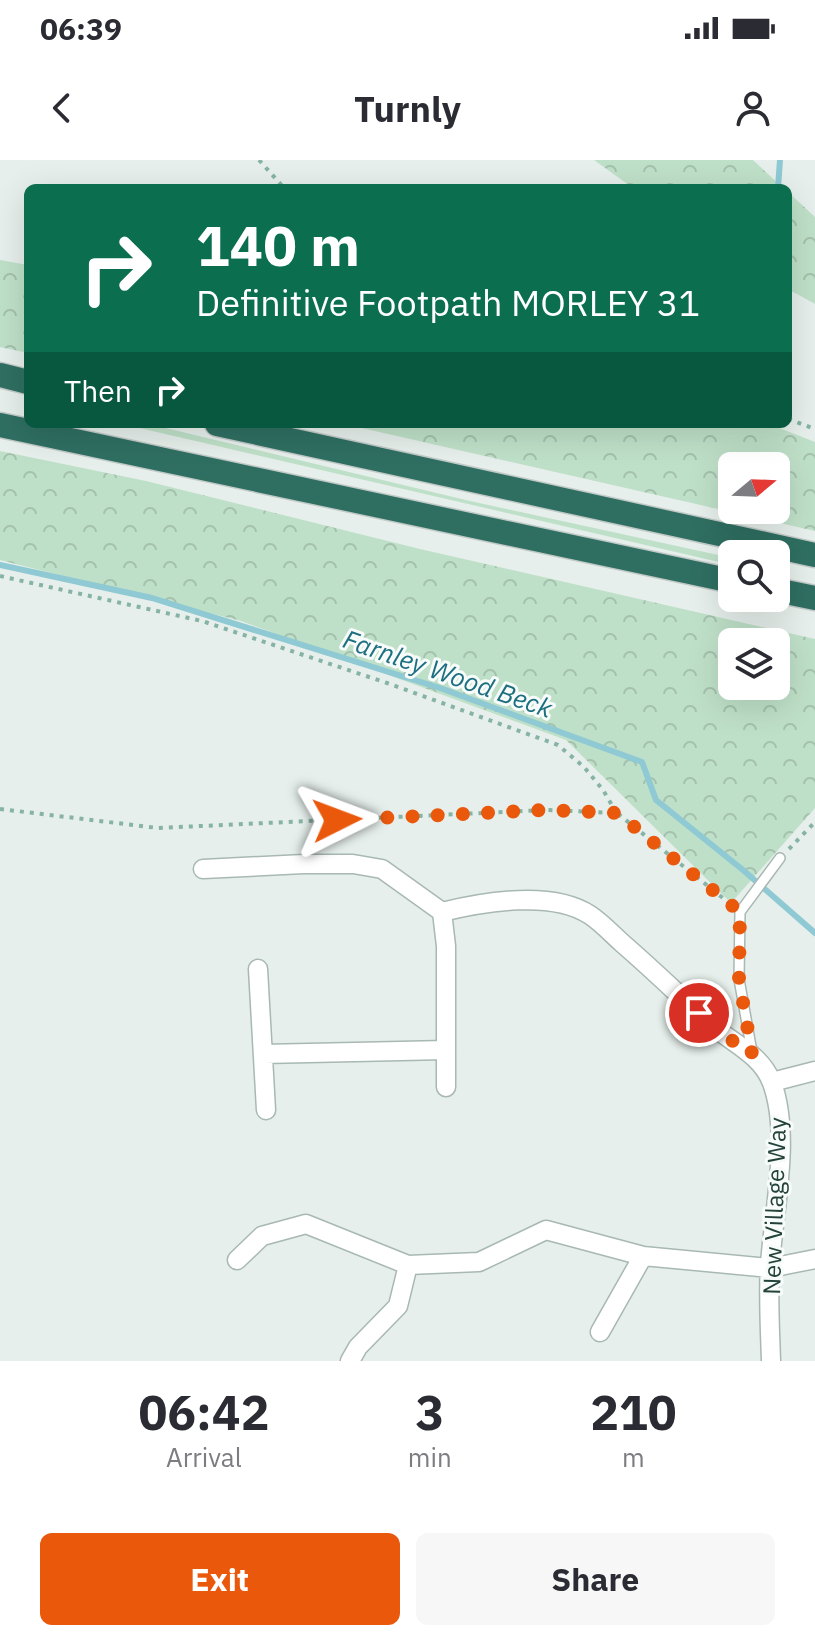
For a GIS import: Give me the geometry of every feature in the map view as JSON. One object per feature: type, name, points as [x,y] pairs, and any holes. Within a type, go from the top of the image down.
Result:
[{"type":"highway","points":[[0,375],[24,381]]},
{"type":"highway","points":[[0,425],[718,578]]},
{"type":"highway","points":[[235,428],[815,555]]},
{"type":"highway","points":[[790,593],[815,598]]},
{"type":"street","points":[[203,869],[353,864],[382,869],[442,912],[446,946],[446,1087]]},
{"type":"street","name":"New Village Way","points":[[442,912],[480,903],[515,901],[557,904],[589,914],[718,1031],[764,1066],[772,1082],[778,1109],[780,1144],[770,1268],[771,1361]]},
{"type":"street","points":[[258,969],[266,1110]]},
{"type":"street","points":[[263,1054],[446,1050]]},
{"type":"street","points":[[772,1082],[815,1071]]},
{"type":"street","points":[[237,1260],[262,1236],[306,1224],[408,1265],[479,1262],[546,1230],[643,1256],[770,1268],[815,1259]]},
{"type":"street","points":[[600,1332],[643,1256]]},
{"type":"street","points":[[350,1361],[358,1347],[398,1306],[408,1265]]},
{"type":"lane","points":[[752,1054],[739,979],[740,912],[780,858]]},
{"type":"path","points":[[259,160],[280,184]]},
{"type":"path","points":[[792,420],[815,429]]},
{"type":"path","points":[[0,576],[202,621],[558,745],[594,778],[617,813],[740,912]]},
{"type":"path","points":[[0,809],[158,828],[546,810],[617,813]]},
{"type":"path","points":[[780,858],[815,822]]},
{"type":"green space","points":[[594,160],[753,160],[779,184],[627,184]]},
{"type":"green space","points":[[792,196],[815,217],[815,304],[792,291]]},
{"type":"green space","points":[[0,260],[24,264],[24,352],[0,347]]},
{"type":"green space","points":[[139,428],[166,428],[470,501],[718,555],[718,562]]},
{"type":"green space","points":[[362,428],[779,428],[815,442],[815,531],[784,524],[790,524],[790,452],[718,452],[718,509]]},
{"type":"green space","points":[[0,451],[146,481],[420,549],[767,628],[718,628],[718,700],[790,700],[790,633],[815,639],[815,808],[731,903],[566,740],[241,621],[0,560]]},
{"type":"waterway","name":"Farnley Wood Beck","points":[[778,184],[780,160]]},
{"type":"waterway","name":"Farnley Wood Beck","points":[[0,565],[152,598],[440,688],[642,762],[656,800],[815,933]]},
{"type":"route","points":[[337,820],[546,810],[617,813],[740,912],[739,979],[752,1054],[718,1031],[699,1013]]}]
